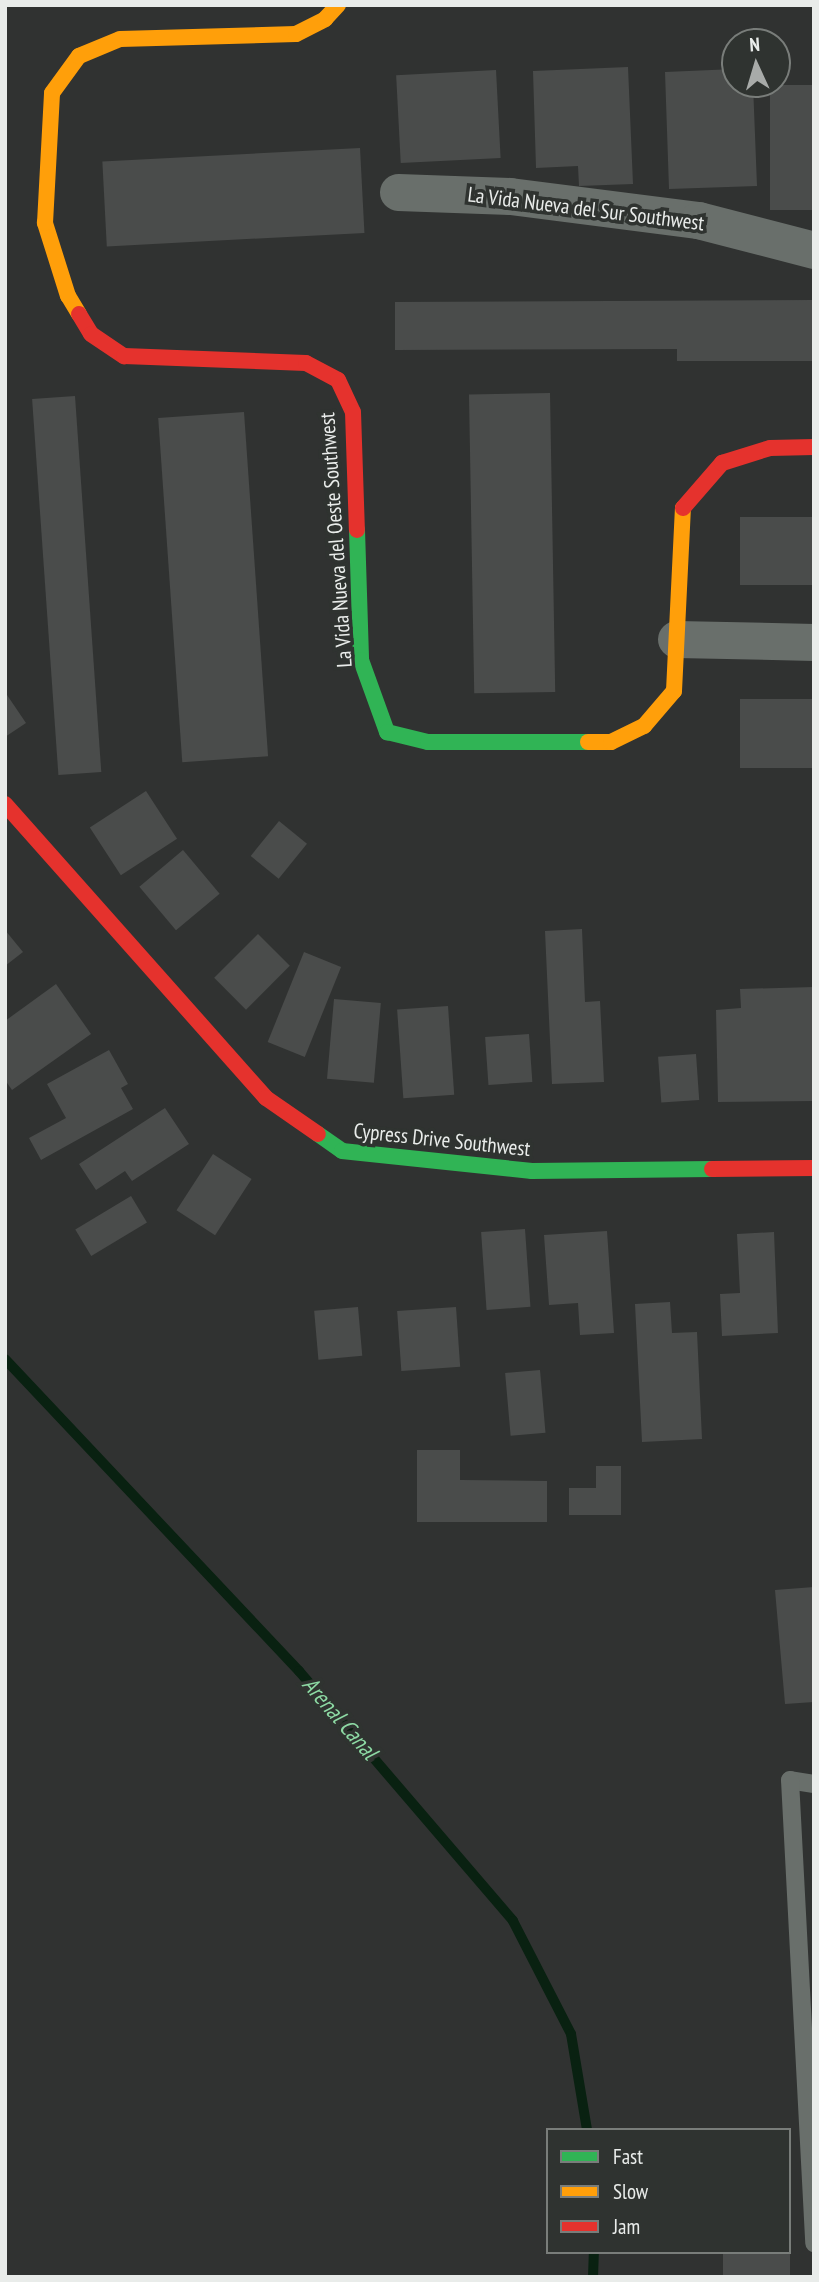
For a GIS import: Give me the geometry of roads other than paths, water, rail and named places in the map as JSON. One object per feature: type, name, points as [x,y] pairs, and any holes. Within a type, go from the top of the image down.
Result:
[{"type":"street","name":"La Vida Nueva del Oeste Southwest","points":[[338,5],[325,19],[296,34],[120,39],[79,56],[52,93],[44,223],[74,306],[91,334],[124,356],[306,363],[338,380],[353,412],[361,660],[372,701],[387,732],[428,742],[611,742],[644,726],[674,691],[676,639]]},
{"type":"street","name":"La Vida Nueva del Sur Southwest","points":[[398,192],[510,197],[698,220],[814,250]]},
{"type":"street","points":[[814,447],[770,447],[722,463],[681,511],[676,639],[814,642]]},
{"type":"street","name":"Cypress Drive Southwest","points":[[5,804],[266,1098],[342,1151],[532,1171],[814,1168]]},
{"type":"lane","points":[[814,1784],[790,1780],[814,2243]]},
{"type":"waterway","name":"Arenal Canal","points":[[5,1359],[299,1671],[513,1921],[571,2034],[587,2128]]},
{"type":"waterway","name":"Arenal Canal","points":[[593,2277],[594,2254]]}]
